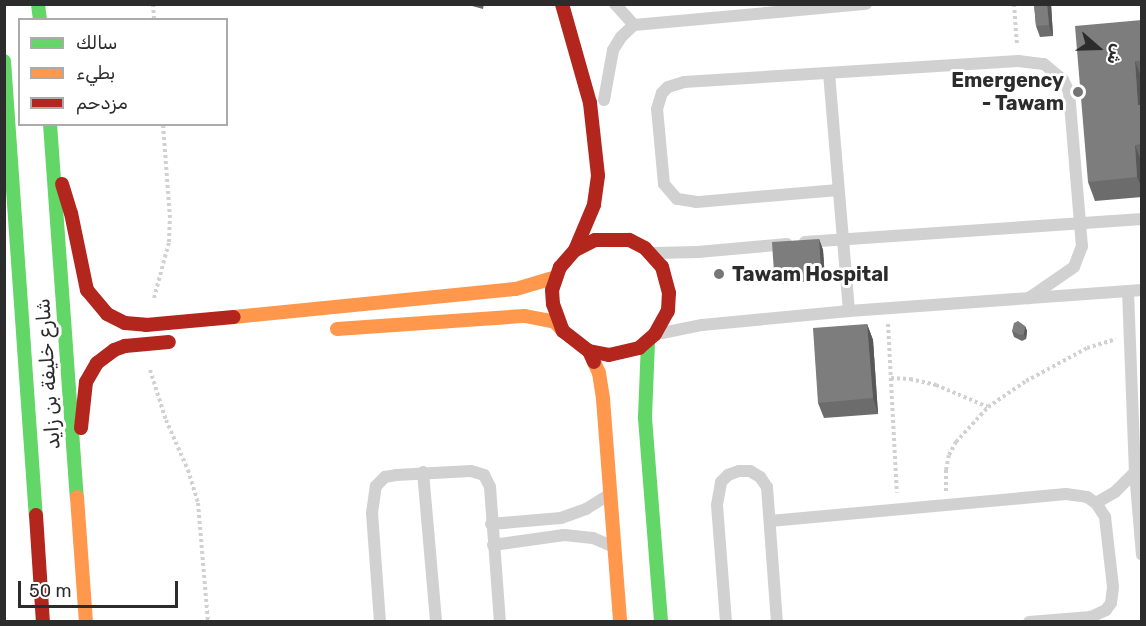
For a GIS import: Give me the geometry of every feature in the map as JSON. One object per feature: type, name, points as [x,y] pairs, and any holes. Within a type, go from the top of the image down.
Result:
[{"type":"main road","points":[[562,4],[590,103],[598,176],[594,205],[575,250],[556,277],[553,304],[563,331]]},
{"type":"main road","name":"شارع خليفة بن زايد","points":[[4,61],[43,621]]},
{"type":"main road","points":[[596,63],[604,100],[611,195]]},
{"type":"main road","name":"شارع خليفة بن زايد","points":[[50,126],[86,621]]},
{"type":"main road","points":[[52,162],[71,213],[82,274],[92,300],[116,319],[146,324],[516,289],[556,277]]},
{"type":"main road","points":[[625,224],[662,267],[669,292],[668,311],[651,338],[645,418],[661,621]]},
{"type":"main road","points":[[575,250],[585,244],[606,238],[645,249]]},
{"type":"main road","points":[[323,330],[525,316],[555,322],[570,339],[589,351],[619,355],[651,338]]},
{"type":"main road","points":[[74,456],[83,414],[84,393],[91,372],[97,363],[114,350],[187,340]]},
{"type":"main road","points":[[589,351],[599,373],[603,399],[620,621]]},
{"type":"lane","points":[[615,4],[634,25]]},
{"type":"lane","points":[[604,100],[613,50],[621,37],[634,25],[866,4]]},
{"type":"lane","points":[[838,190],[687,202],[677,199],[664,184],[659,145],[658,101],[668,87],[675,84],[1018,61],[1044,64],[1063,80],[1069,92],[1082,246],[1074,267],[1029,298]]},
{"type":"lane","points":[[829,73],[849,311]]},
{"type":"lane","points":[[645,249],[698,252],[843,239],[1142,219]]},
{"type":"lane","points":[[651,338],[702,325],[849,311],[1142,290]]},
{"type":"lane","points":[[1128,291],[1138,430],[1134,472],[1142,555]]},
{"type":"lane","points":[[380,621],[372,513],[376,486],[385,477],[423,472],[471,471],[484,475],[490,487],[500,621]]},
{"type":"lane","points":[[726,621],[717,505],[721,482],[728,475],[738,471],[750,471],[760,477],[766,487],[777,621]]},
{"type":"lane","points":[[423,472],[436,621]]},
{"type":"lane","points":[[1095,503],[1115,492],[1134,472]]},
{"type":"lane","points":[[491,524],[561,518],[586,509],[609,494]]},
{"type":"lane","points":[[770,521],[1077,494],[1095,503],[1105,517],[1113,595],[1106,610],[1091,618],[1029,621]]},
{"type":"lane","points":[[493,545],[564,535],[593,538],[613,546]]},
{"type":"path","points":[[1014,4],[1018,61]]},
{"type":"path","points":[[146,324],[169,242],[170,218],[163,126]]},
{"type":"path","points":[[888,308],[898,509]]},
{"type":"path","points":[[947,505],[946,470],[949,455],[956,442],[988,406],[1026,381],[1087,348],[1131,335]]},
{"type":"path","points":[[146,344],[158,399],[193,484],[198,502],[208,621]]},
{"type":"path","points":[[891,378],[910,379],[936,385],[988,406]]},
{"type":"building","points":[[1034,4],[1047,4],[1049,25],[1036,26]]},
{"type":"building","points":[[1142,20],[1142,61],[1135,61],[1138,105],[1142,105],[1142,144],[1135,145],[1137,177],[1088,182],[1075,26]]},
{"type":"building","points":[[819,239],[821,269],[774,273],[772,242]]},
{"type":"building","points":[[1018,321],[1025,326],[1024,334],[1020,335],[1012,331],[1014,323]]},
{"type":"building","points":[[867,324],[873,398],[818,403],[813,328]]},
{"type":"traffic: fast","points":[[38,4],[40,18]]},
{"type":"traffic: fast","points":[[4,61],[36,515]]},
{"type":"traffic: fast","points":[[50,126],[77,497]]},
{"type":"traffic: fast","points":[[648,342],[645,418],[661,622]]},
{"type":"traffic: slow","points":[[234,317],[516,289],[556,277]]},
{"type":"traffic: slow","points":[[337,329],[525,316],[555,322],[563,331]]},
{"type":"traffic: slow","points":[[594,362],[599,373],[603,399],[620,622]]},
{"type":"traffic: slow","points":[[77,497],[86,622]]},
{"type":"traffic: jam","points":[[562,4],[590,103],[598,176],[594,205],[575,250]]},
{"type":"traffic: jam","points":[[62,184],[71,213],[87,290],[107,314],[125,323],[146,325],[234,317]]},
{"type":"traffic: jam","points":[[589,351],[609,355],[639,348],[655,334],[668,311],[669,293],[662,267],[645,248],[629,240],[595,240],[575,250],[560,267],[552,290],[553,304],[563,331],[589,351],[594,362]]},
{"type":"traffic: jam","points":[[81,428],[86,382],[97,363],[114,350],[125,346],[169,342]]},
{"type":"traffic: jam","points":[[36,515],[43,622]]},
{"type":"place","name":"Emergency - Tawam","points":[[1078,92]]},
{"type":"place","name":"Tawam Hospital","points":[[719,274]]}]
